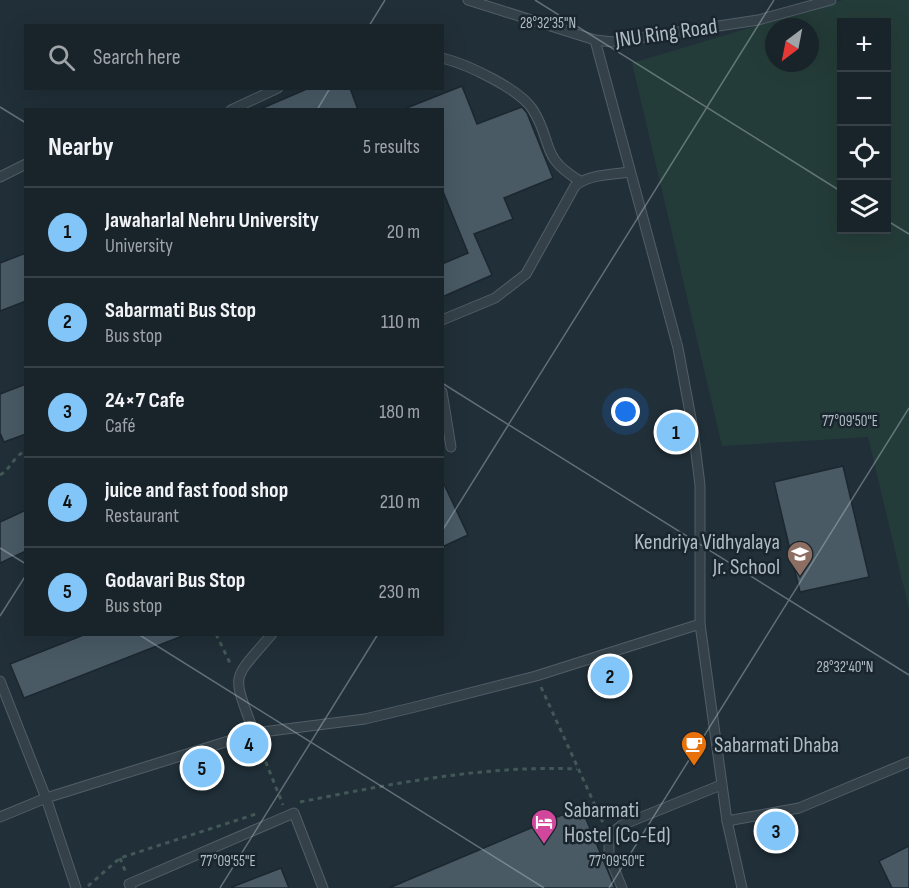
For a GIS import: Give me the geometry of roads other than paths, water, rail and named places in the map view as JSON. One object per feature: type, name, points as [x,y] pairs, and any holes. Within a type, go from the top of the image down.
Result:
[{"type":"lane","name":"JNU Ring Road","points":[[468,0],[595,40],[613,42],[758,20],[831,0]]},
{"type":"lane","points":[[595,40],[678,348],[693,429],[700,485],[700,624],[721,785],[742,888]]},
{"type":"lane","points":[[444,59],[519,94],[535,112],[556,164],[580,181]]},
{"type":"lane","points":[[235,108],[274,90]]},
{"type":"lane","points":[[0,177],[24,165]]},
{"type":"lane","points":[[444,319],[495,298],[526,274],[574,186],[580,181],[629,172]]},
{"type":"lane","points":[[444,404],[451,447]]},
{"type":"lane","points":[[0,817],[46,798],[254,733],[365,719],[536,676],[700,624]]},
{"type":"lane","points":[[254,733],[237,678],[270,636]]},
{"type":"lane","points":[[0,681],[46,798],[76,888]]},
{"type":"lane","points":[[727,821],[799,808],[909,762]]},
{"type":"lane","points":[[622,888],[609,856],[609,835],[622,825],[721,785]]},
{"type":"lane","points":[[131,888],[129,884],[294,813],[323,888]]},
{"type":"place","name":"Jawaharlal Nehru University","points":[[676,432]]},
{"type":"place","name":"Kendriya Vidhyalaya Jr. School","points":[[800,577]]},
{"type":"place","name":"Sabarmati Bus Stop","points":[[610,676]]},
{"type":"place","name":"juice and fast food shop","points":[[249,744]]},
{"type":"place","name":"Sabarmati Dhaba","points":[[694,767]]},
{"type":"place","name":"Godavari Bus Stop","points":[[202,768]]},
{"type":"place","name":"24×7 Cafe","points":[[776,831]]},
{"type":"place","name":"Sabarmati Hostel (Co-Ed)","points":[[544,845]]}]
